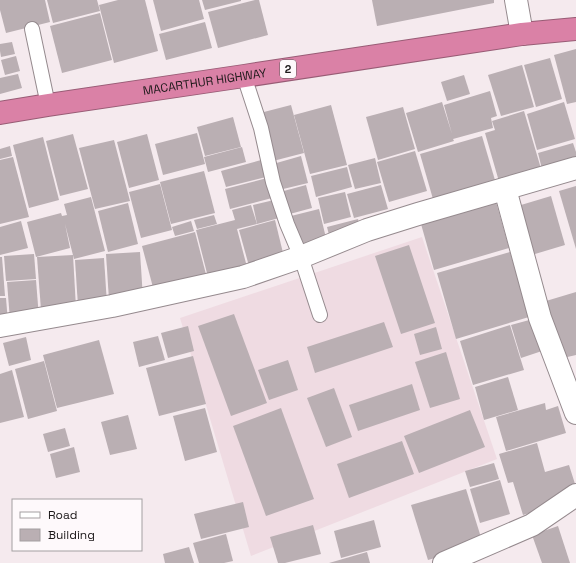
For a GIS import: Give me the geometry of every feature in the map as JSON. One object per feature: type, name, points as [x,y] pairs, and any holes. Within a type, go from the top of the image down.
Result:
[{"type":"highway","name":"MACARTHUR HIGHWAY","points":[[0,113],[522,34],[576,29]]},
{"type":"street","points":[[516,0],[522,34]]},
{"type":"street","points":[[0,326],[112,306],[243,277],[301,257],[367,230],[576,168]]},
{"type":"street","points":[[505,188],[540,318],[576,413]]},
{"type":"street","points":[[444,563],[532,525],[576,495]]},
{"type":"lane","points":[[32,29],[48,105]]},
{"type":"lane","points":[[244,76],[260,128],[273,182],[287,224],[301,257],[320,315]]},
{"type":"shaded area","points":[[422,237],[497,459],[251,556],[180,318]]},
{"type":"building","points":[[0,0],[45,0],[50,22],[6,33],[0,10]]},
{"type":"building","points":[[47,0],[97,0],[100,11],[53,23]]},
{"type":"building","points":[[118,0],[145,0],[158,51],[114,63],[99,5]]},
{"type":"building","points":[[153,0],[199,0],[204,19],[161,31]]},
{"type":"building","points":[[202,0],[241,0],[241,1],[205,10]]},
{"type":"building","points":[[259,0],[268,35],[218,48],[208,12]]},
{"type":"building","points":[[372,0],[494,0],[494,3],[377,26]]},
{"type":"building","points":[[100,13],[112,60],[62,73],[50,26]]},
{"type":"building","points":[[205,22],[212,48],[166,60],[159,34]]},
{"type":"building","points":[[12,42],[15,54],[1,57],[0,44]]},
{"type":"building","points":[[576,49],[576,102],[567,104],[554,55]]},
{"type":"building","points":[[16,56],[20,71],[5,75],[1,60]]},
{"type":"building","points":[[550,58],[562,99],[536,107],[524,65]]},
{"type":"building","points":[[522,65],[534,107],[501,116],[488,75]]},
{"type":"building","points":[[18,74],[22,88],[0,94],[0,78]]},
{"type":"building","points":[[464,75],[470,94],[447,101],[441,82]]},
{"type":"building","points":[[490,91],[497,116],[491,118],[493,128],[453,139],[454,141],[418,152],[406,113],[442,102],[452,134],[444,105]]},
{"type":"building","points":[[564,102],[575,139],[537,150],[527,114]]},
{"type":"building","points":[[291,105],[304,153],[273,161],[260,113]]},
{"type":"building","points":[[331,105],[347,165],[310,174],[294,115]]},
{"type":"building","points":[[403,107],[415,149],[378,160],[366,117]]},
{"type":"building","points":[[524,111],[542,172],[500,185],[485,133],[495,130],[492,121]]},
{"type":"building","points":[[233,117],[241,147],[205,156],[197,127]]},
{"type":"building","points":[[197,133],[205,164],[163,175],[155,144]]},
{"type":"building","points":[[73,134],[88,189],[60,196],[46,141]]},
{"type":"building","points":[[147,134],[159,180],[129,188],[117,142]]},
{"type":"building","points":[[482,136],[497,187],[435,206],[420,154]]},
{"type":"building","points":[[43,137],[59,200],[29,208],[13,145]]},
{"type":"building","points":[[114,140],[130,201],[95,209],[79,148]]},
{"type":"building","points":[[573,143],[576,152],[576,159],[542,169],[538,153]]},
{"type":"building","points":[[10,146],[12,156],[0,159],[0,149]]},
{"type":"building","points":[[242,147],[246,162],[208,172],[204,157]]},
{"type":"building","points":[[415,151],[427,191],[389,202],[377,162]]},
{"type":"building","points":[[301,156],[308,183],[279,190],[273,164]]},
{"type":"building","points":[[13,157],[29,217],[0,224],[0,160]]},
{"type":"building","points":[[375,158],[381,183],[355,189],[348,165]]},
{"type":"building","points":[[261,160],[266,177],[226,187],[221,171]]},
{"type":"building","points":[[347,167],[352,187],[316,197],[311,176]]},
{"type":"building","points":[[204,171],[215,213],[171,224],[160,182]]},
{"type":"building","points":[[267,178],[272,198],[230,209],[225,189]]},
{"type":"building","points":[[160,184],[172,230],[141,238],[129,192]]},
{"type":"building","points":[[306,185],[312,208],[286,215],[280,192]]},
{"type":"building","points":[[381,185],[388,209],[354,218],[347,194]]},
{"type":"building","points":[[576,186],[576,249],[559,191]]},
{"type":"building","points":[[345,192],[351,217],[324,224],[318,198]]},
{"type":"building","points":[[551,196],[565,245],[525,257],[511,208]]},
{"type":"building","points":[[91,197],[105,251],[74,259],[65,224],[70,248],[36,257],[27,222],[61,213],[62,216],[67,215],[64,204]]},
{"type":"building","points":[[274,200],[279,218],[257,224],[253,205]]},
{"type":"building","points":[[496,202],[509,248],[434,270],[421,224]]},
{"type":"building","points":[[128,203],[138,244],[108,252],[98,211]]},
{"type":"building","points":[[251,205],[257,224],[237,229],[247,267],[208,277],[196,230],[235,220],[232,210]]},
{"type":"building","points":[[319,209],[327,242],[300,249],[291,216]]},
{"type":"building","points":[[214,215],[217,224],[197,229],[194,220]]},
{"type":"building","points":[[358,219],[361,231],[330,239],[327,227]]},
{"type":"building","points":[[275,220],[284,257],[249,266],[239,230]]},
{"type":"building","points":[[21,221],[28,248],[0,255],[0,227]]},
{"type":"building","points":[[191,221],[194,231],[175,236],[172,227]]},
{"type":"building","points":[[195,232],[208,282],[155,295],[142,246]]},
{"type":"building","points":[[409,245],[435,323],[401,334],[375,256]]},
{"type":"building","points":[[140,252],[143,298],[109,300],[106,254]]},
{"type":"building","points":[[510,252],[529,317],[456,339],[437,273]]},
{"type":"building","points":[[34,254],[36,279],[6,281],[4,256]]},
{"type":"building","points":[[73,255],[76,308],[41,310],[37,257]]},
{"type":"building","points":[[0,257],[2,257],[5,296],[0,296]]},
{"type":"building","points":[[104,258],[107,304],[78,306],[75,260]]},
{"type":"building","points":[[36,280],[39,318],[10,320],[7,282]]},
{"type":"building","points":[[576,292],[576,355],[563,358],[546,301]]},
{"type":"building","points":[[0,298],[6,298],[8,323],[0,324]]},
{"type":"building","points":[[234,314],[267,403],[231,416],[198,326]]},
{"type":"building","points":[[533,319],[542,351],[521,358],[511,325]]},
{"type":"building","points":[[384,322],[393,347],[315,373],[307,347]]},
{"type":"building","points":[[510,325],[524,370],[473,385],[460,341]]},
{"type":"building","points":[[188,326],[194,351],[168,358],[161,333]]},
{"type":"building","points":[[436,327],[442,349],[420,355],[414,334]]},
{"type":"building","points":[[158,336],[165,360],[139,367],[133,342]]},
{"type":"building","points":[[26,337],[31,360],[9,366],[3,343]]},
{"type":"building","points":[[99,340],[114,394],[57,408],[43,355]]},
{"type":"building","points":[[446,352],[460,399],[430,408],[415,362]]},
{"type":"building","points":[[193,356],[206,404],[159,416],[146,368]]},
{"type":"building","points":[[288,360],[298,390],[269,400],[258,370]]},
{"type":"building","points":[[44,361],[57,411],[28,419],[15,369]]},
{"type":"building","points":[[12,370],[24,417],[0,423],[0,374]]},
{"type":"building","points":[[508,377],[518,410],[484,420],[475,387]]},
{"type":"building","points":[[412,384],[420,410],[358,431],[349,405]]},
{"type":"building","points":[[334,388],[352,437],[326,447],[307,398]]},
{"type":"building","points":[[545,403],[546,410],[558,406],[566,433],[506,451],[496,417]]},
{"type":"building","points":[[205,408],[217,452],[185,461],[173,416]]},
{"type":"building","points":[[281,408],[314,499],[266,516],[233,426]]},
{"type":"building","points":[[470,410],[485,447],[419,473],[404,436]]},
{"type":"building","points":[[128,415],[137,449],[110,455],[101,422]]},
{"type":"building","points":[[65,428],[70,446],[48,452],[43,434]]},
{"type":"building","points":[[402,441],[414,474],[349,498],[337,464]]},
{"type":"building","points":[[537,443],[545,472],[569,465],[576,487],[559,504],[523,515],[513,482],[508,483],[499,454]]},
{"type":"building","points":[[74,447],[80,472],[56,478],[50,454]]},
{"type":"building","points":[[494,463],[499,479],[470,487],[465,471]]},
{"type":"building","points":[[500,480],[510,514],[480,523],[470,489]]},
{"type":"building","points":[[466,489],[483,544],[428,560],[411,505]]},
{"type":"building","points":[[243,502],[249,527],[201,539],[194,514]]},
{"type":"building","points":[[374,520],[381,547],[341,558],[334,531]]},
{"type":"building","points":[[313,525],[321,554],[285,563],[278,563],[270,537]]},
{"type":"building","points":[[558,526],[570,563],[542,563],[532,535]]},
{"type":"building","points":[[226,534],[233,561],[224,563],[199,563],[193,543]]},
{"type":"building","points":[[189,547],[194,563],[165,563],[163,554]]},
{"type":"building","points":[[367,552],[370,563],[329,563]]}]
